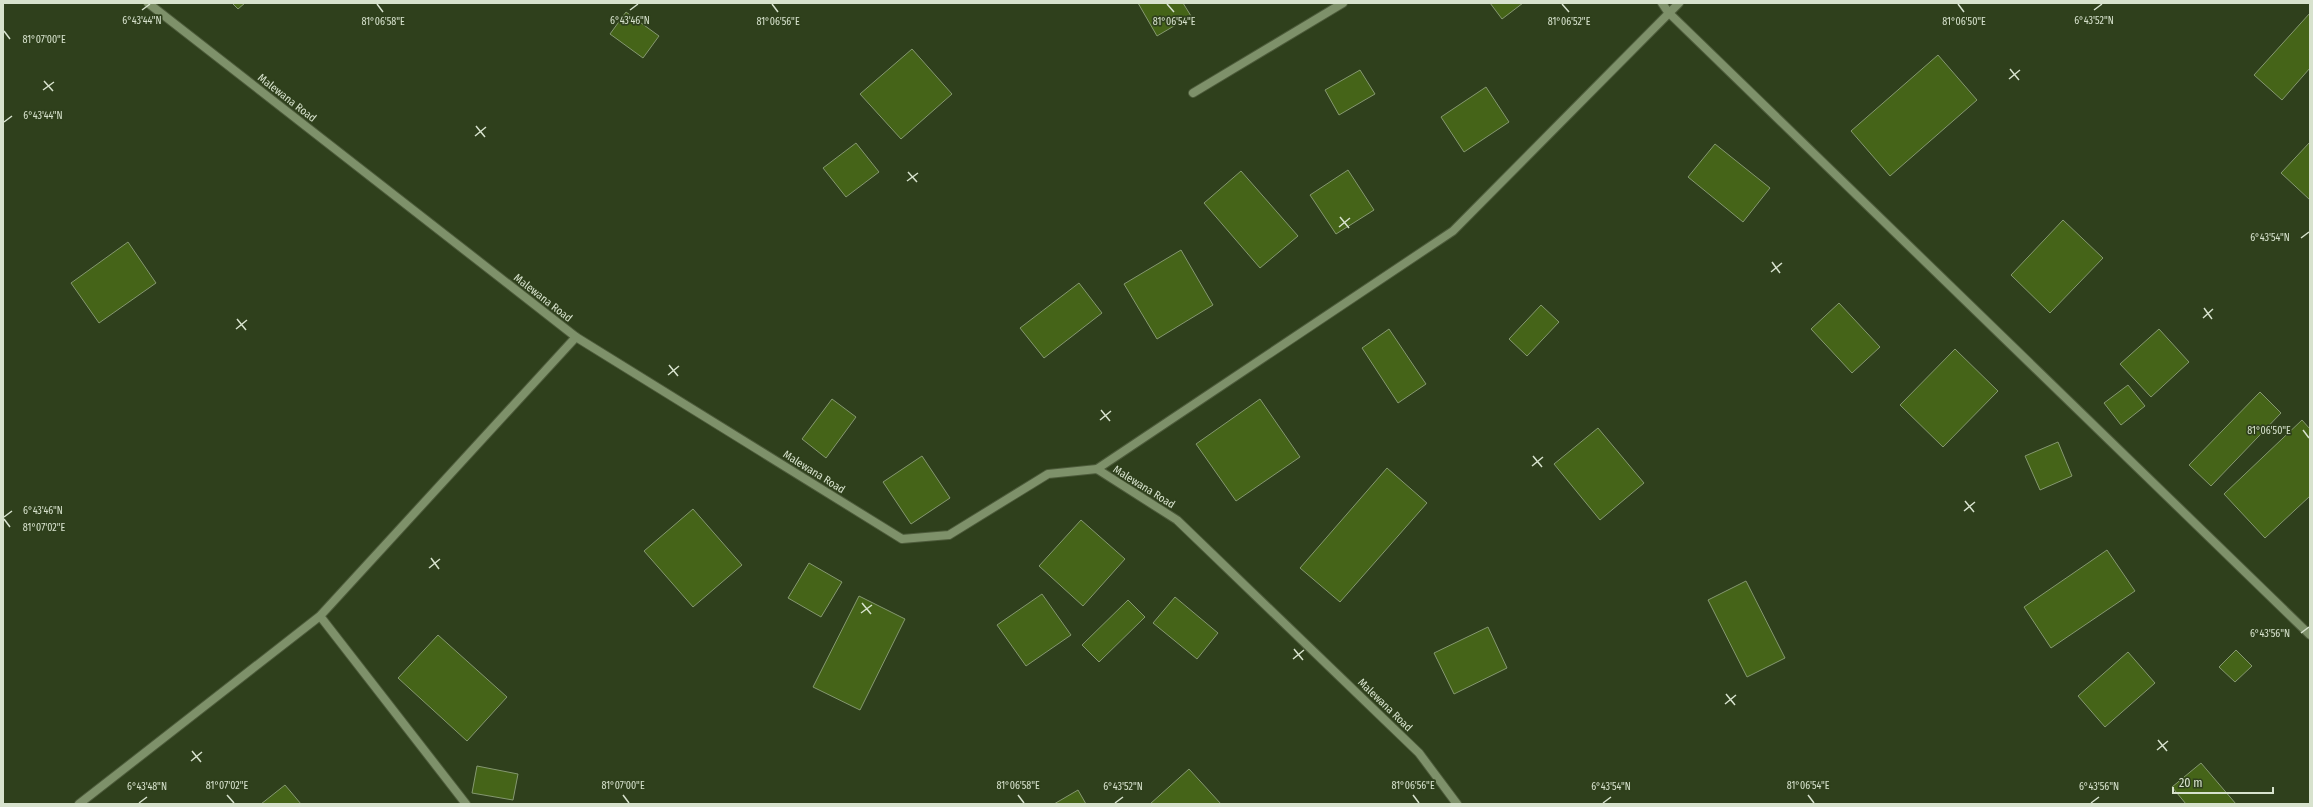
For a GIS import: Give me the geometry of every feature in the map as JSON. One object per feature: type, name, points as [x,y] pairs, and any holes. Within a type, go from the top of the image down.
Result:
[{"type":"street","name":"Malewana Road","points":[[148,3],[576,337],[902,539],[949,535],[1048,474],[1097,469],[1177,520],[1419,753],[1457,804]]},
{"type":"street","points":[[1193,93],[1344,3]]},
{"type":"street","points":[[1662,3],[1668,12],[2310,635]]},
{"type":"street","points":[[1097,469],[1454,231],[1668,12],[1679,3]]},
{"type":"street","points":[[79,804],[320,616],[576,337]]},
{"type":"street","points":[[320,616],[466,804]]},
{"type":"building","points":[[232,3],[245,3],[238,9]]},
{"type":"building","points":[[1138,3],[1183,3],[1191,16],[1157,36]]},
{"type":"building","points":[[1490,3],[1523,3],[1502,19]]},
{"type":"building","points":[[626,12],[659,36],[643,58],[610,34]]},
{"type":"building","points":[[2310,13],[2310,68],[2282,100],[2254,75]]},
{"type":"building","points":[[912,49],[952,94],[901,139],[860,94]]},
{"type":"building","points":[[1938,55],[1977,100],[1890,176],[1851,131]]},
{"type":"building","points":[[1360,70],[1375,94],[1339,115],[1325,90]]},
{"type":"building","points":[[1486,87],[1509,122],[1464,152],[1441,117]]},
{"type":"building","points":[[2310,142],[2310,200],[2281,173]]},
{"type":"building","points":[[856,143],[879,172],[846,197],[823,168]]},
{"type":"building","points":[[1715,144],[1770,188],[1743,222],[1688,177]]},
{"type":"building","points":[[1348,170],[1374,210],[1336,234],[1310,195]]},
{"type":"building","points":[[1241,171],[1298,236],[1260,268],[1204,203]]},
{"type":"building","points":[[2063,220],[2103,258],[2050,313],[2011,275]]},
{"type":"building","points":[[128,242],[156,283],[99,323],[71,283]]},
{"type":"building","points":[[1181,250],[1213,305],[1157,339],[1124,284]]},
{"type":"building","points":[[1079,283],[1102,313],[1044,358],[1020,328]]},
{"type":"building","points":[[1839,303],[1880,347],[1852,373],[1811,329]]},
{"type":"building","points":[[1541,305],[1559,322],[1527,356],[1509,339]]},
{"type":"building","points":[[1389,329],[1426,384],[1398,403],[1362,348]]},
{"type":"building","points":[[2159,329],[2189,362],[2151,397],[2120,364]]},
{"type":"building","points":[[1955,349],[1998,391],[1943,447],[1900,405]]},
{"type":"building","points":[[2128,385],[2145,406],[2121,425],[2104,403]]},
{"type":"building","points":[[2260,392],[2281,413],[2211,486],[2189,465]]},
{"type":"building","points":[[832,399],[856,417],[826,458],[802,439]]},
{"type":"building","points":[[1260,399],[1300,457],[1236,501],[1196,444]]},
{"type":"building","points":[[2302,420],[2310,429],[2310,496],[2265,538],[2224,494]]},
{"type":"building","points":[[1598,428],[1644,483],[1600,520],[1554,464]]},
{"type":"building","points":[[2058,442],[2072,476],[2040,490],[2025,456]]},
{"type":"building","points":[[922,456],[950,498],[911,524],[883,482]]},
{"type":"building","points":[[1387,468],[1427,503],[1340,602],[1300,568]]},
{"type":"building","points":[[693,509],[742,565],[693,607],[644,551]]},
{"type":"building","points":[[1081,520],[1125,559],[1083,606],[1039,566]]},
{"type":"building","points":[[2107,550],[2135,591],[2051,648],[2024,607]]},
{"type":"building","points":[[809,563],[842,582],[821,617],[788,598]]},
{"type":"building","points":[[1746,581],[1785,658],[1747,677],[1708,600]]},
{"type":"building","points":[[1042,594],[1071,635],[1026,666],[997,625]]},
{"type":"building","points":[[859,596],[905,619],[860,710],[813,687]]},
{"type":"building","points":[[1175,597],[1218,633],[1197,659],[1153,623]]},
{"type":"building","points":[[1128,600],[1145,617],[1099,662],[1082,645]]},
{"type":"building","points":[[1488,627],[1507,668],[1454,694],[1434,653]]},
{"type":"building","points":[[438,635],[507,697],[467,741],[398,678]]},
{"type":"building","points":[[2236,650],[2252,666],[2235,682],[2219,667]]},
{"type":"building","points":[[2128,652],[2155,683],[2105,727],[2078,696]]},
{"type":"building","points":[[2201,763],[2236,804],[2186,804],[2172,787]]},
{"type":"building","points":[[477,766],[518,774],[513,800],[472,793]]},
{"type":"building","points":[[1189,769],[1221,804],[1150,804]]},
{"type":"building","points":[[285,785],[301,804],[261,804]]},
{"type":"building","points":[[1078,790],[1086,804],[1054,804]]}]
